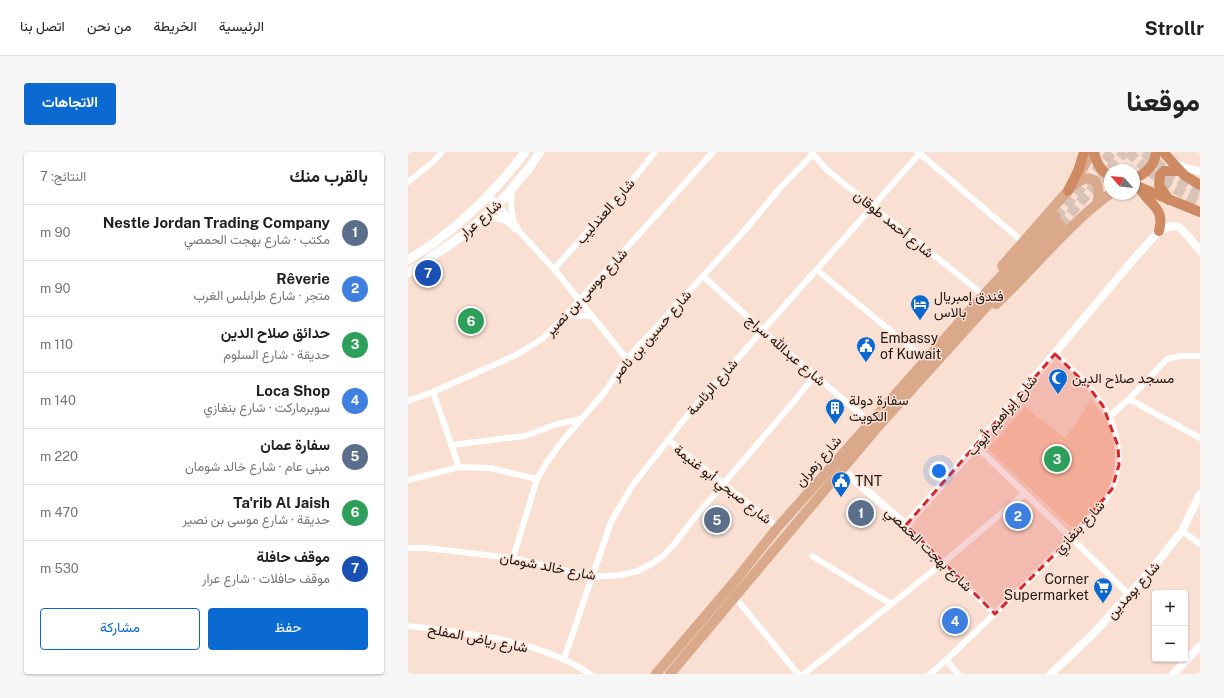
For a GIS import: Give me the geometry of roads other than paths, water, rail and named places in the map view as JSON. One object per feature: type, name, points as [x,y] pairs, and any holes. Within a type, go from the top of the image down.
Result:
[{"type":"highway","points":[[1070,188],[1084,152]]},
{"type":"highway","points":[[1093,152],[1095,160],[1104,171]]},
{"type":"highway","points":[[1140,175],[1146,172],[1152,164],[1156,152]]},
{"type":"highway","points":[[1163,152],[1179,171],[1200,185]]},
{"type":"highway","points":[[1169,200],[1159,185],[1160,175],[1164,171],[1179,171]]},
{"type":"highway","points":[[1140,188],[1200,212]]},
{"type":"highway","points":[[1140,190],[1160,213],[1161,221],[1159,231]]},
{"type":"main road","name":"شارع عرار","points":[[408,260],[458,224],[480,205],[525,152]]},
{"type":"main road","name":"شارع عرار","points":[[408,272],[462,236],[497,206],[512,190],[540,152]]},
{"type":"main road","points":[[979,297],[1023,242],[1070,188],[1093,152]]},
{"type":"main road","points":[[1070,188],[1084,178],[1094,180],[1099,192],[1097,204]]},
{"type":"main road","points":[[490,193],[497,206],[516,228]]},
{"type":"main road","points":[[978,315],[989,311],[994,307],[1063,234],[1104,199]]},
{"type":"main road","name":"شارع زهران","points":[[656,674],[735,581],[778,527],[926,360],[979,297],[1058,221],[978,315],[882,423],[670,674]]},
{"type":"street","points":[[408,182],[433,162],[442,152]]},
{"type":"street","name":"شارع العندليب","points":[[554,269],[628,186],[655,152]]},
{"type":"street","name":"شارع موسى بن نصير","points":[[408,400],[433,392],[516,355],[542,339],[580,300],[713,152]]},
{"type":"street","points":[[919,152],[1023,242]]},
{"type":"street","name":"شارع الرئاسة","points":[[564,660],[611,522],[632,486],[710,389],[763,331],[919,152]]},
{"type":"street","name":"شارع أحمد طوقان","points":[[812,153],[827,170],[873,205],[979,297]]},
{"type":"street","name":"شارع حسين بن ناصر","points":[[513,558],[537,479],[547,462],[580,419],[602,394],[627,359],[812,153]]},
{"type":"street","points":[[1172,162],[1188,169],[1200,171]]},
{"type":"street","points":[[512,190],[510,206],[516,228]]},
{"type":"street","points":[[484,216],[491,216],[504,220],[516,228],[554,269],[627,359]]},
{"type":"street","points":[[1159,231],[1171,226],[1179,227],[1200,251]]},
{"type":"street","name":"شارع إبراهيم أيوب","points":[[906,525],[976,446],[1159,231]]},
{"type":"street","points":[[816,270],[926,360]]},
{"type":"street","name":"شارع عبدالله سراج","points":[[703,276],[763,331],[815,374],[870,423]]},
{"type":"street","points":[[566,314],[592,316]]},
{"type":"street","name":"شارع بنغازي","points":[[930,674],[995,614],[1072,537],[1104,502],[1112,489],[1119,465],[1118,446],[1109,417],[1103,406],[1088,386],[1055,354]]},
{"type":"street","points":[[1109,417],[1129,399],[1167,359],[1180,356],[1200,356]]},
{"type":"street","name":"شارع خالد شومان","points":[[408,548],[426,548],[513,558],[592,577],[630,574],[651,564],[663,556],[676,542],[723,483],[796,399],[815,374]]},
{"type":"street","points":[[433,392],[459,466]]},
{"type":"street","points":[[1129,399],[1200,438]]},
{"type":"street","points":[[451,445],[525,436],[557,424],[580,419]]},
{"type":"street","name":"شارع صبحي أبو غنيمة","points":[[668,440],[778,527]]},
{"type":"street","points":[[976,446],[1024,494],[1072,537],[1130,594]]},
{"type":"street","points":[[408,480],[459,466],[490,468],[537,479]]},
{"type":"street","name":"شارع بهجت الحمصي","points":[[843,470],[906,525],[995,614]]},
{"type":"street","points":[[804,674],[944,562],[1024,494]]},
{"type":"street","name":"شارع بومدين","points":[[1051,674],[1095,632],[1130,594],[1182,531],[1200,494]]},
{"type":"street","points":[[1182,531],[1200,544]]},
{"type":"street","points":[[812,556],[891,604]]},
{"type":"street","points":[[734,597],[798,674]]},
{"type":"street","name":"شارع رياض المفلح","points":[[408,626],[450,631],[501,640],[542,651],[564,660],[590,674]]},
{"type":"street","points":[[1173,674],[1200,646]]},
{"type":"street","points":[[946,660],[958,674]]},
{"type":"tunnel","points":[[1056,217],[1112,152]]},
{"type":"tunnel","points":[[1060,225],[1125,152]]},
{"type":"tunnel","points":[[1128,152],[1162,180],[1180,192],[1200,202]]},
{"type":"tunnel","points":[[1144,152],[1172,176],[1200,192]]},
{"type":"place","name":"موقف حافلة","points":[[428,273]]},
{"type":"place","name":"Ta'rib Al Jaish","points":[[471,321]]},
{"type":"place","name":"فندق إمبريال بالاس","points":[[920,321]]},
{"type":"place","name":"Embassy of Kuwait","points":[[866,363]]},
{"type":"place","name":"مسجد صلاح الدين","points":[[1058,395]]},
{"type":"place","name":"سفارة دولة الكويت","points":[[835,425]]},
{"type":"place","name":"حدائق صلاح الدين","points":[[1057,459]]},
{"type":"place","name":"TNT","points":[[841,498]]},
{"type":"place","name":"Nestle Jordan Trading Company","points":[[861,513]]},
{"type":"place","name":"Rêverie","points":[[1018,516]]},
{"type":"place","name":"سفارة عمان","points":[[717,520]]},
{"type":"place","name":"Corner Supermarket","points":[[1103,604]]},
{"type":"place","name":"Loca Shop","points":[[955,621]]}]
